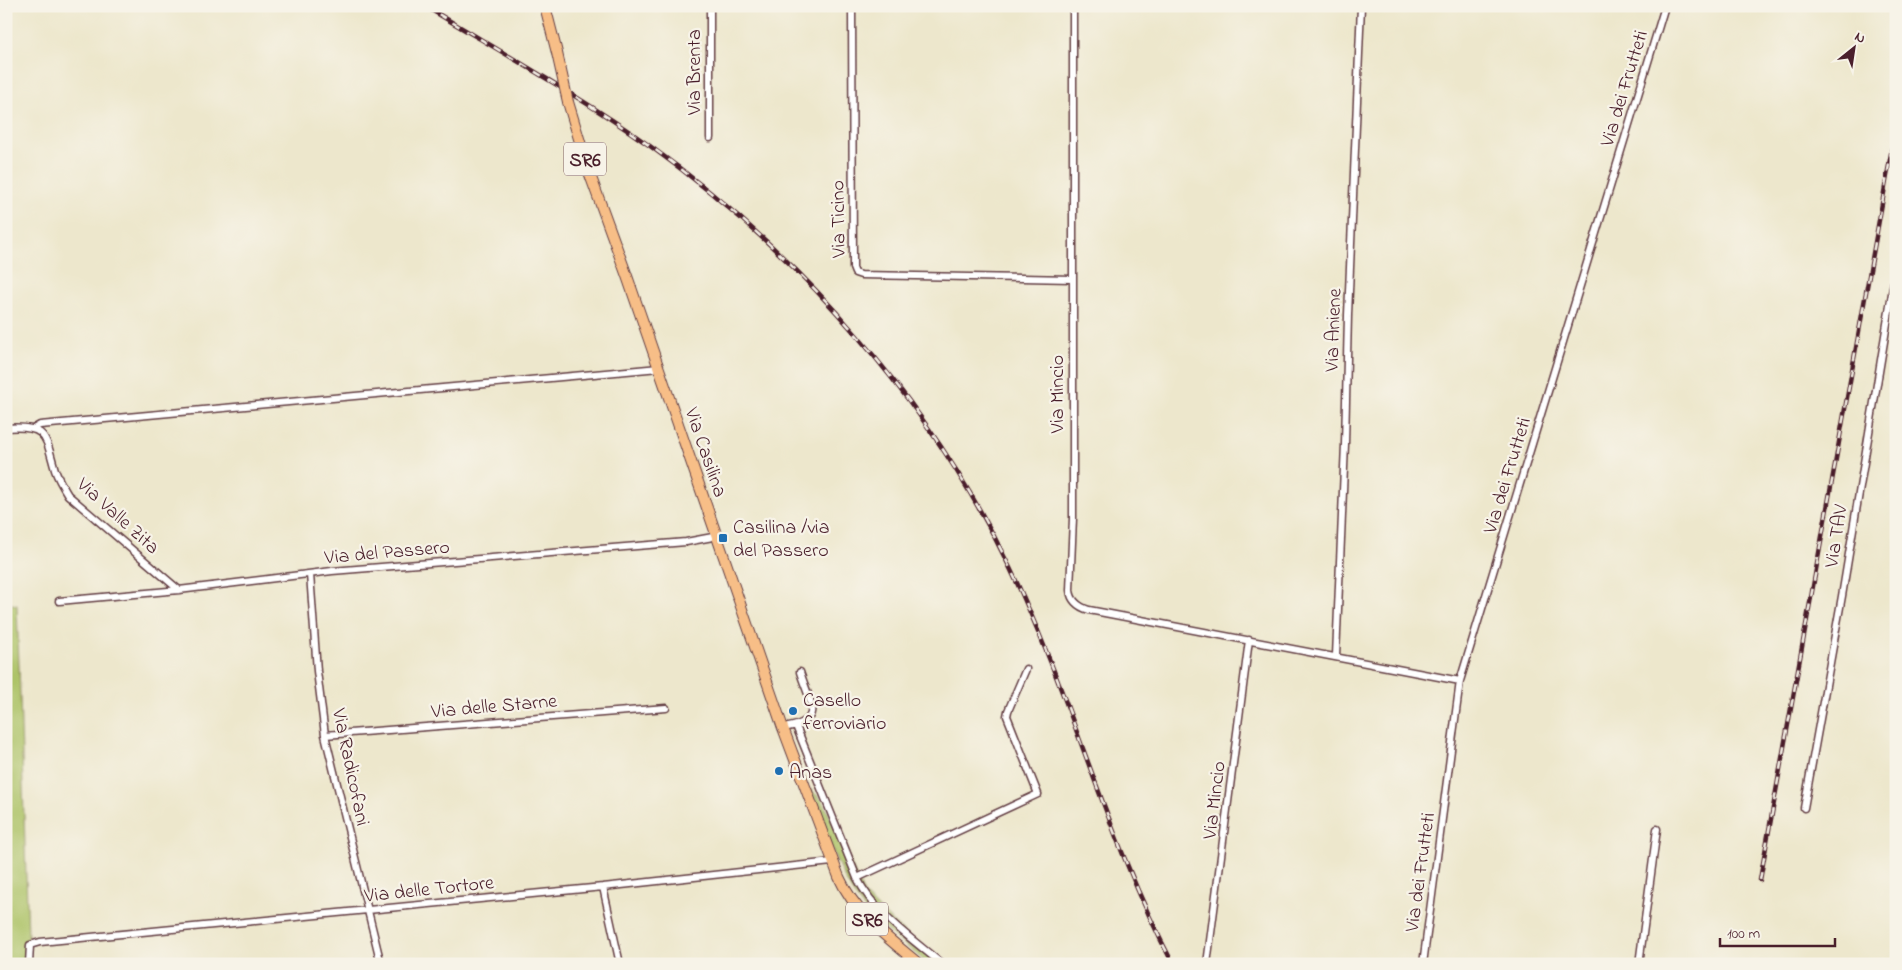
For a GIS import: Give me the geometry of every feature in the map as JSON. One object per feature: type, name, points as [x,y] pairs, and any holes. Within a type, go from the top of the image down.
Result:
[{"type":"main road","name":"Via Casilina","points":[[545,6],[568,102],[592,179],[718,536],[783,728],[832,862],[845,891],[861,913],[919,964]]},
{"type":"street","name":"Via Brenta","points":[[710,6],[710,138]]},
{"type":"street","name":"Via Ticino","points":[[852,6],[854,268],[856,273],[861,275],[1072,279]]},
{"type":"street","name":"Via Mincio","points":[[1073,6],[1073,518],[1070,590],[1072,597],[1079,606],[1088,610],[1460,680]]},
{"type":"street","name":"Via Aniene","points":[[1336,656],[1361,6]]},
{"type":"street","name":"Via dei Frutteti","points":[[1423,964],[1460,680],[1665,6]]},
{"type":"street","name":"Via TAV","points":[[1804,808],[1842,596],[1896,269]]},
{"type":"street","points":[[6,428],[23,427],[34,429],[40,425],[659,368]]},
{"type":"street","name":"Via Valle Zita","points":[[34,429],[47,442],[55,471],[68,495],[179,590]]},
{"type":"street","name":"Via del Passero","points":[[59,601],[179,590],[310,574],[619,546],[686,542],[718,536]]},
{"type":"street","name":"Via Radicofani","points":[[310,574],[317,671],[325,735],[381,964]]},
{"type":"street","name":"Via Mincio","points":[[1207,964],[1249,640]]},
{"type":"street","points":[[857,878],[1038,794],[1007,716],[1026,669]]},
{"type":"street","points":[[783,728],[796,726],[808,721],[811,714],[800,672]]},
{"type":"street","name":"Via delle Starne","points":[[325,735],[666,708]]},
{"type":"street","points":[[796,726],[857,878],[866,895],[878,910],[942,964]]},
{"type":"street","points":[[1639,964],[1657,829]]},
{"type":"street","name":"Via delle Tortore","points":[[29,964],[30,945],[40,942],[603,887],[832,862]]},
{"type":"street","points":[[603,887],[620,964]]},
{"type":"green space","points":[[6,603],[17,605],[29,964],[6,964]]},
{"type":"green space","points":[[810,789],[823,801],[865,896],[938,964],[928,964],[882,926],[859,902],[837,862]]},
{"type":"railway","points":[[425,6],[595,109],[650,146],[705,188],[758,234],[809,283],[856,335],[900,390],[941,447],[978,506],[1010,568],[1052,666],[1128,867],[1149,916],[1173,964]]},
{"type":"railway","points":[[1760,880],[1896,126]]},
{"type":"place","name":"Casilina /via del Passero","points":[[723,538]]},
{"type":"place","name":"Casello ferroviario","points":[[793,711]]},
{"type":"place","name":"Anas","points":[[779,771]]}]
